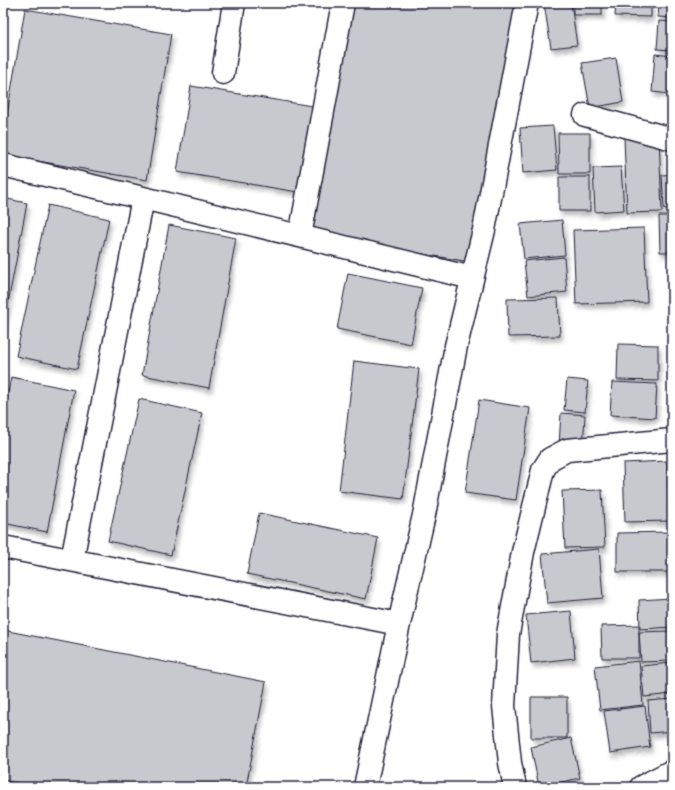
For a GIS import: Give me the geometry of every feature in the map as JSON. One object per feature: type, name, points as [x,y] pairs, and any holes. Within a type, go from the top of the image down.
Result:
[{"type":"street","points":[[223,74],[234,3]]},
{"type":"street","points":[[300,236],[342,3]]},
{"type":"street","points":[[365,787],[399,624],[424,515],[456,346],[484,230],[527,3]]},
{"type":"street","points":[[585,115],[672,139]]},
{"type":"street","points":[[3,165],[472,278]]},
{"type":"street","points":[[72,560],[143,198]]},
{"type":"street","points":[[515,787],[510,763],[504,706],[508,634],[523,552],[543,470],[550,459],[567,450],[672,440]]},
{"type":"street","points":[[3,547],[399,624]]},
{"type":"street","points":[[641,787],[672,771]]},
{"type":"building","points":[[349,3],[519,3],[476,263],[310,235]]},
{"type":"building","points":[[544,3],[571,3],[577,45],[551,48]]},
{"type":"building","points":[[573,3],[602,3],[602,15],[573,15]]},
{"type":"building","points":[[616,3],[651,3],[651,17],[615,16]]},
{"type":"building","points":[[659,3],[672,3],[672,18],[658,17]]},
{"type":"building","points":[[25,9],[171,34],[147,180],[3,155],[3,138]]},
{"type":"building","points":[[659,21],[672,22],[672,50],[657,49]]},
{"type":"building","points":[[655,54],[672,56],[671,94],[652,92]]},
{"type":"building","points":[[616,58],[623,102],[590,108],[582,63]]},
{"type":"building","points":[[191,86],[318,107],[304,193],[177,172]]},
{"type":"building","points":[[553,126],[557,170],[523,173],[520,128]]},
{"type":"building","points":[[558,133],[590,133],[590,174],[559,174]]},
{"type":"building","points":[[659,137],[662,212],[627,213],[624,138]]},
{"type":"building","points":[[621,167],[624,210],[595,212],[593,168]]},
{"type":"building","points":[[672,174],[672,208],[664,209],[662,175]]},
{"type":"building","points":[[559,177],[590,177],[590,211],[559,211]]},
{"type":"building","points":[[3,198],[27,203],[3,329]]},
{"type":"building","points":[[48,205],[109,219],[77,369],[16,356]]},
{"type":"building","points":[[659,216],[672,216],[672,252],[660,252]]},
{"type":"building","points":[[562,220],[565,255],[524,259],[520,224]]},
{"type":"building","points":[[169,225],[236,238],[209,388],[142,375]]},
{"type":"building","points":[[644,228],[647,302],[576,304],[573,230]]},
{"type":"building","points":[[564,257],[567,292],[528,296],[524,261]]},
{"type":"building","points":[[348,273],[422,288],[411,344],[337,329]]},
{"type":"building","points":[[558,298],[560,336],[508,337],[507,299]]},
{"type":"building","points":[[618,344],[658,345],[658,381],[617,380]]},
{"type":"building","points":[[354,361],[419,369],[403,499],[339,491]]},
{"type":"building","points":[[11,377],[74,390],[47,532],[3,523],[3,419]]},
{"type":"building","points":[[567,379],[588,381],[585,412],[564,410]]},
{"type":"building","points":[[612,382],[657,384],[655,418],[610,415]]},
{"type":"building","points":[[139,399],[202,413],[171,555],[108,541]]},
{"type":"building","points":[[479,400],[530,408],[516,500],[465,493]]},
{"type":"building","points":[[561,413],[585,415],[583,447],[559,445]]},
{"type":"building","points":[[667,461],[669,521],[625,522],[623,463]]},
{"type":"building","points":[[602,490],[605,547],[565,548],[562,491]]},
{"type":"building","points":[[259,513],[378,538],[366,599],[247,574]]},
{"type":"building","points":[[672,532],[672,572],[617,572],[617,533]]},
{"type":"building","points":[[599,549],[603,598],[547,603],[542,554]]},
{"type":"building","points":[[672,598],[672,627],[640,629],[639,600]]},
{"type":"building","points":[[571,611],[575,658],[531,663],[526,615]]},
{"type":"building","points":[[639,625],[639,658],[602,658],[601,626]]},
{"type":"building","points":[[3,630],[266,682],[246,787],[37,787],[3,780]]},
{"type":"building","points":[[672,631],[672,661],[641,662],[639,632]]},
{"type":"building","points":[[639,661],[643,705],[600,710],[595,666]]},
{"type":"building","points":[[672,663],[672,694],[644,697],[641,666]]},
{"type":"building","points":[[531,697],[567,697],[567,738],[531,738]]},
{"type":"building","points":[[672,699],[672,731],[650,733],[648,701]]},
{"type":"building","points":[[645,706],[650,747],[610,753],[604,711]]},
{"type":"building","points":[[571,738],[580,778],[539,787],[531,747]]}]
